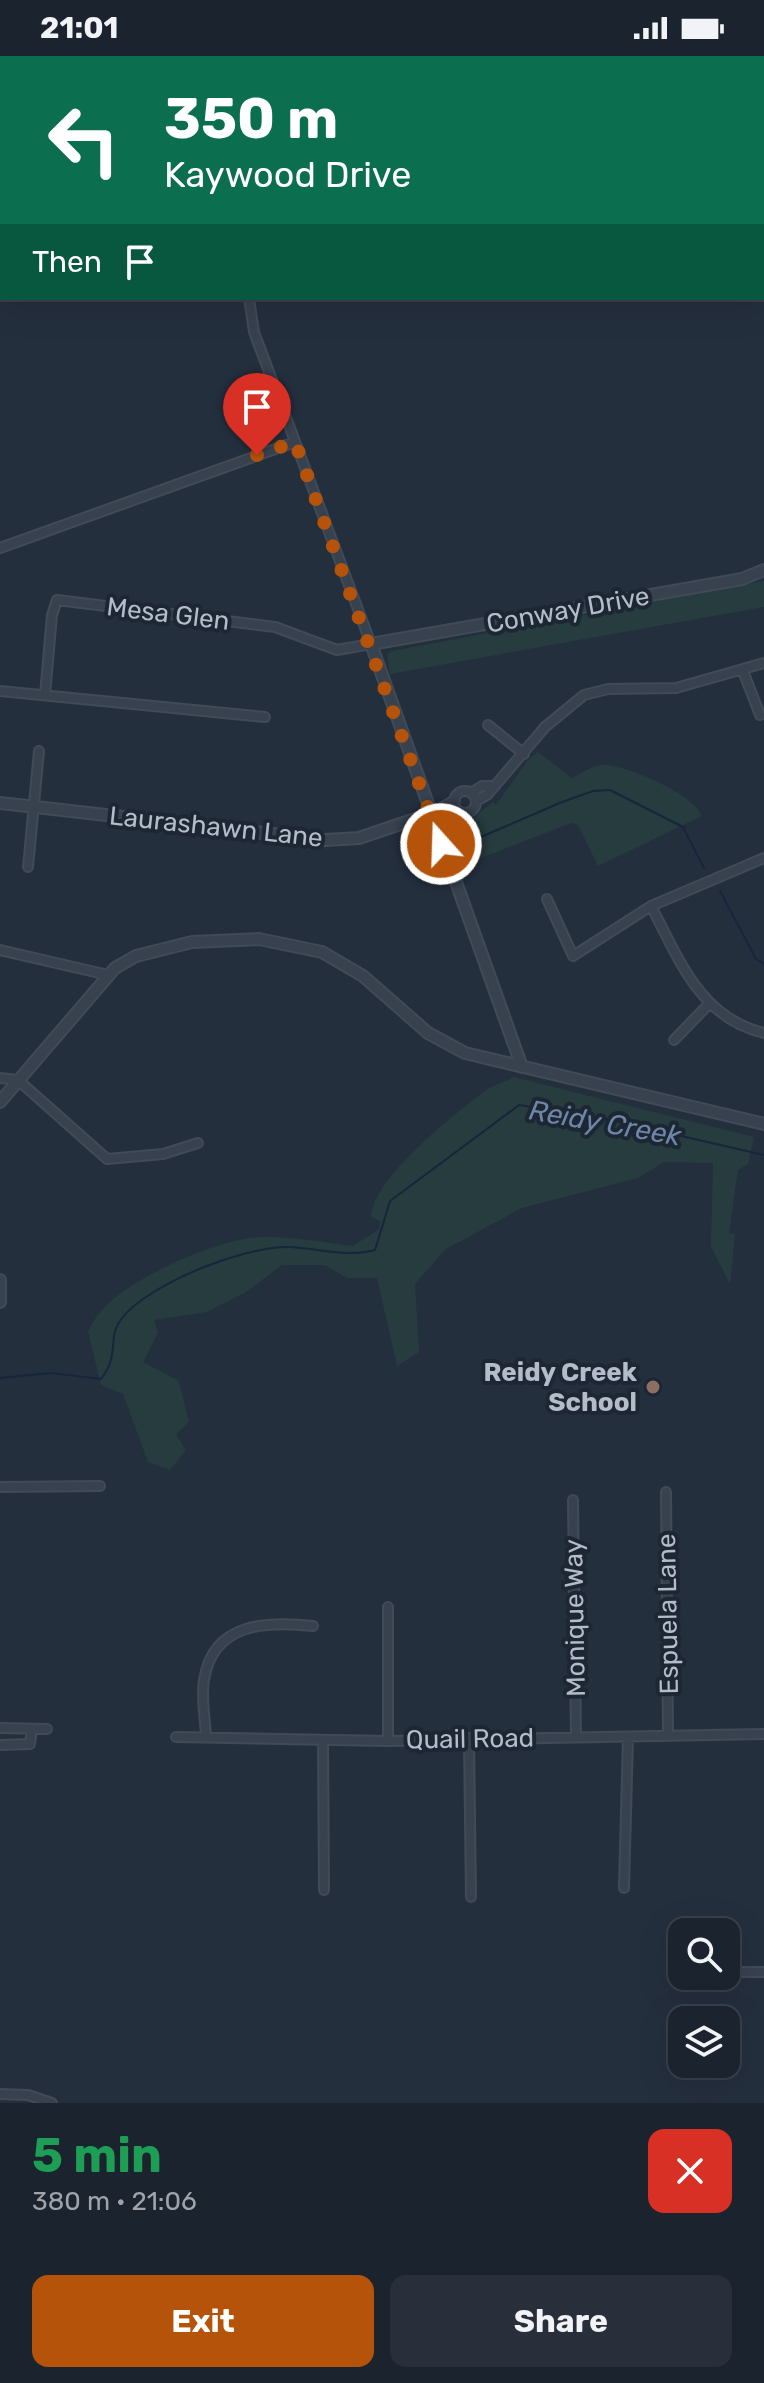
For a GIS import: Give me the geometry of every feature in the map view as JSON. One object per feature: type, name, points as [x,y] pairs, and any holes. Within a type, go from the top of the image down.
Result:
[{"type":"street","points":[[249,300],[254,332],[371,644],[522,1067]]},
{"type":"street","points":[[2,544],[295,442]]},
{"type":"street","name":"Conway Drive","points":[[371,644],[742,579],[764,570]]},
{"type":"street","name":"Mesa Glen","points":[[45,695],[52,615],[57,600],[275,627],[337,650],[371,644]]},
{"type":"street","points":[[430,814],[469,812],[482,786],[491,786],[524,754],[545,727],[584,695],[608,689],[676,688],[764,663]]},
{"type":"street","points":[[743,671],[760,715]]},
{"type":"street","points":[[0,691],[265,717]]},
{"type":"street","points":[[488,725],[524,754]]},
{"type":"street","points":[[28,867],[39,751]]},
{"type":"street","points":[[430,814],[455,800],[460,792],[474,797]]},
{"type":"street","points":[[455,800],[459,811]]},
{"type":"street","name":"Laurashawn Lane","points":[[0,803],[325,840],[359,838],[430,814]]},
{"type":"street","points":[[547,899],[573,956],[651,906],[764,858]]},
{"type":"street","points":[[651,906],[693,986],[709,1004],[748,1029],[764,1033]]},
{"type":"street","points":[[0,1102],[108,975],[136,956],[192,942],[233,938],[294,944],[322,952],[353,969],[445,1044],[465,1053],[764,1124]]},
{"type":"street","points":[[0,950],[108,975]]},
{"type":"street","points":[[674,1040],[709,1004]]},
{"type":"street","points":[[0,1078],[18,1080],[107,1159],[163,1154],[198,1143]]},
{"type":"street","points":[[0,1280],[0,1302]]},
{"type":"street","points":[[0,1487],[100,1486]]},
{"type":"street","name":"Espuela Lane","points":[[666,1492],[668,1736]]},
{"type":"street","name":"Monique Way","points":[[573,1500],[576,1736]]},
{"type":"street","points":[[388,1607],[388,1741]]},
{"type":"street","points":[[206,1736],[204,1682],[217,1648],[261,1623],[313,1626]]},
{"type":"street","points":[[0,1728],[47,1729]]},
{"type":"street","points":[[0,1745],[30,1744],[32,1729]]},
{"type":"street","name":"Quail Road","points":[[176,1737],[388,1741],[764,1734]]},
{"type":"street","points":[[624,1888],[628,1737]]},
{"type":"street","points":[[469,1738],[471,1897]]},
{"type":"street","points":[[323,1740],[324,1890]]},
{"type":"street","points":[[740,1972],[764,1972]]},
{"type":"street","points":[[0,2094],[28,2095],[52,2103]]},
{"type":"green space","points":[[764,581],[764,607],[390,674],[387,654],[392,651]]},
{"type":"green space","points":[[538,752],[572,778],[601,765],[641,774],[686,798],[702,816],[598,866],[578,825],[571,823],[471,862],[455,819],[473,818],[493,802],[496,805],[528,760]]},
{"type":"green space","points":[[513,1077],[754,1137],[748,1164],[738,1170],[729,1233],[735,1234],[730,1284],[711,1247],[713,1163],[664,1162],[638,1178],[522,1208],[446,1249],[415,1284],[419,1352],[397,1366],[377,1278],[347,1278],[325,1265],[282,1265],[246,1292],[207,1312],[154,1320],[158,1333],[143,1362],[179,1381],[189,1422],[176,1434],[186,1450],[170,1470],[148,1462],[123,1394],[101,1385],[88,1331],[102,1310],[132,1285],[153,1273],[223,1244],[274,1237],[353,1246],[379,1229],[380,1221],[371,1217],[375,1201],[385,1184],[417,1148],[489,1088]]},
{"type":"waterway","points":[[467,843],[562,802],[593,791],[610,790],[683,827],[704,868]]},
{"type":"waterway","points":[[720,891],[756,959],[764,964]]},
{"type":"waterway","name":"Reidy Creek","points":[[0,1378],[51,1373],[101,1379],[110,1361],[117,1325],[135,1305],[176,1280],[224,1260],[270,1248],[343,1253],[375,1250],[390,1201],[519,1105],[603,1118],[764,1155]]},
{"type":"place","name":"Reidy Creek School","points":[[653,1387]]},
{"type":"route","points":[[257,455],[295,442],[441,844]]}]
